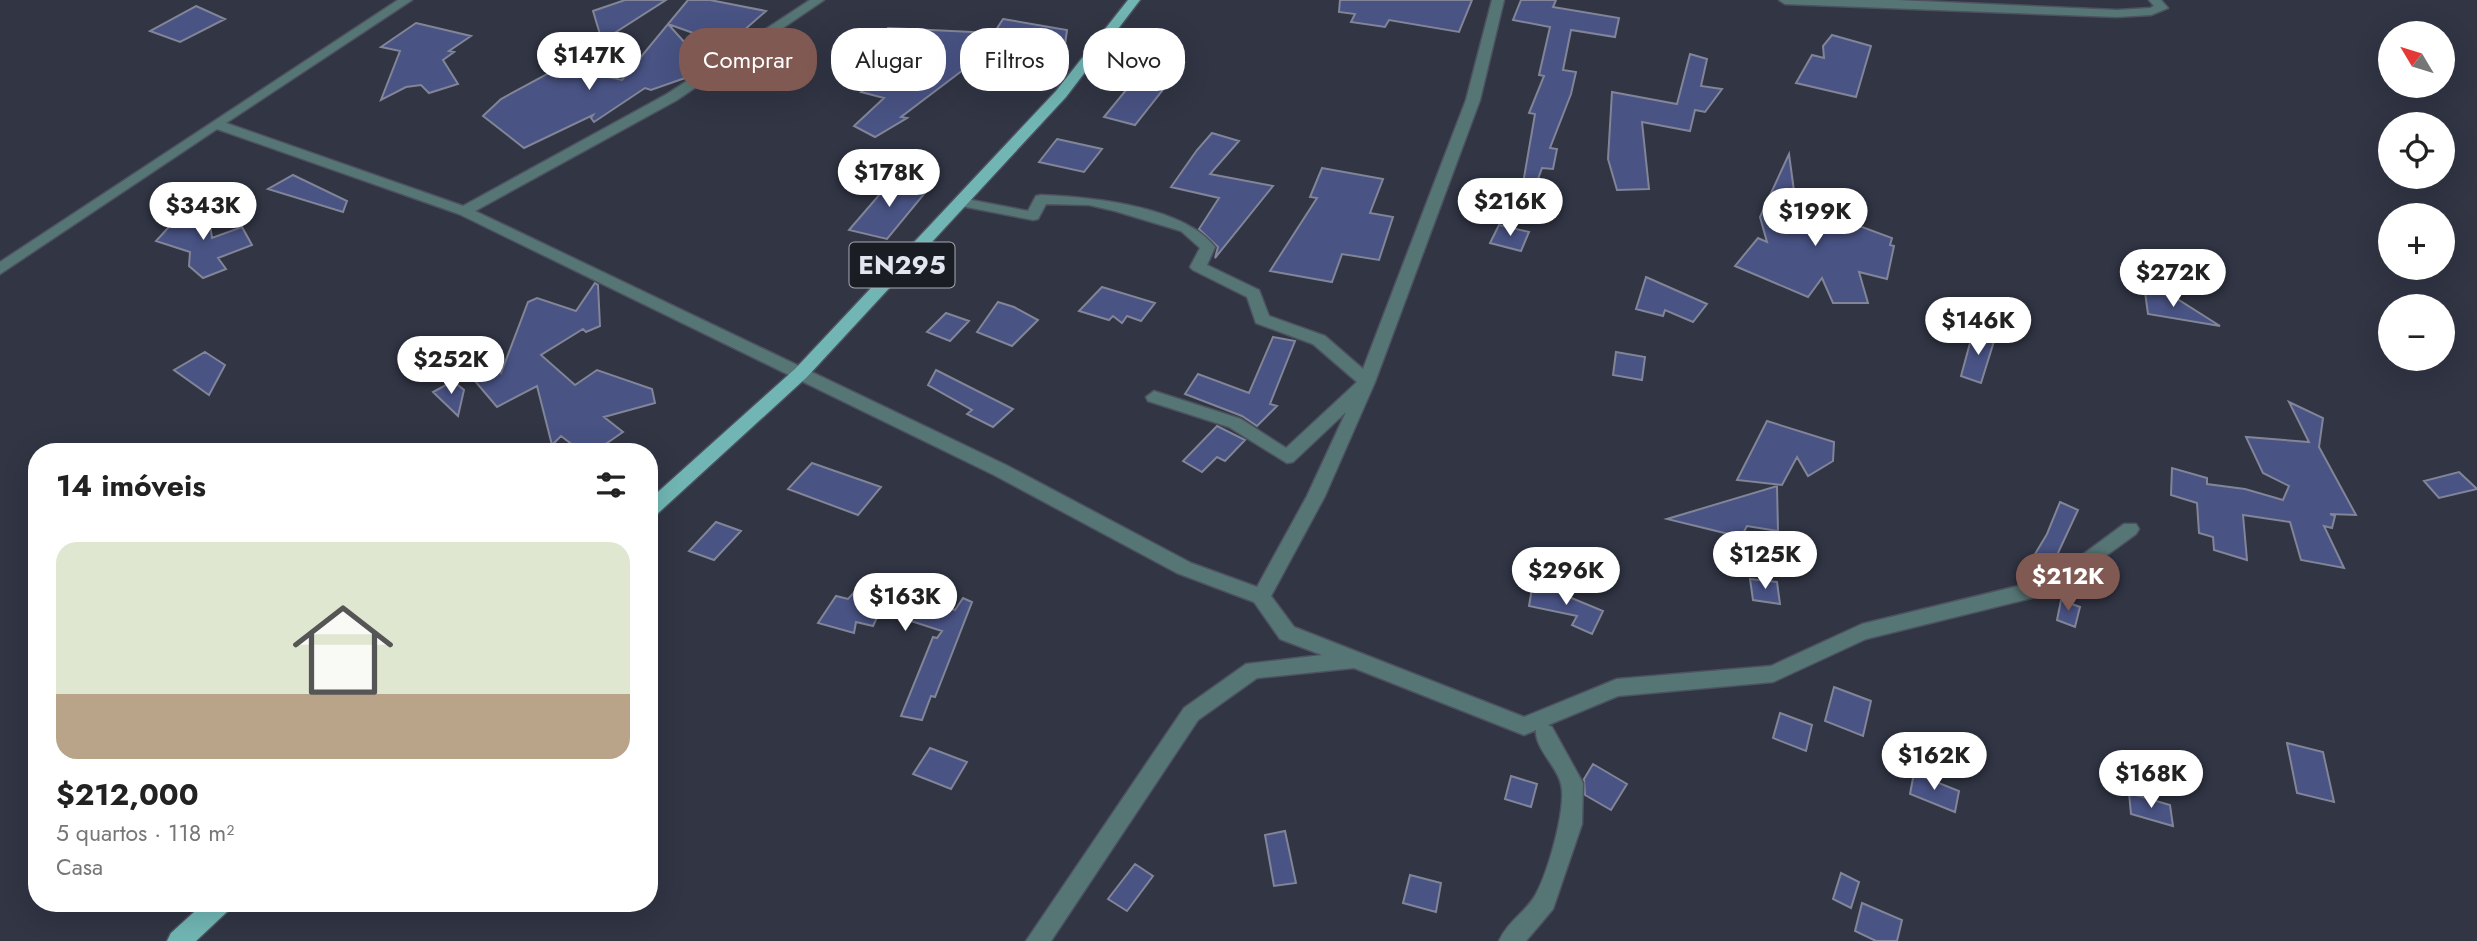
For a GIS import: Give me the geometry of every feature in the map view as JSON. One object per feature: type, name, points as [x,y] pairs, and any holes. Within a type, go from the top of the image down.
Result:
[{"type":"main road","name":"EN295","points":[[658,502],[801,373],[1060,94],[1134,0]]},
{"type":"main road","points":[[179,941],[210,912]]},
{"type":"street","points":[[0,269],[406,0]]},
{"type":"street","points":[[464,211],[672,97],[818,0]]},
{"type":"street","points":[[1261,597],[1316,496],[1367,382],[1473,100],[1498,0]]},
{"type":"street","points":[[1785,0],[1876,1],[1991,9],[2133,13],[2162,9],[2155,0]]},
{"type":"street","points":[[216,124],[464,211],[1000,470],[1184,568],[1261,597],[1287,633],[1524,726],[1617,688],[1773,674],[1862,632],[2056,584],[2130,528]]},
{"type":"street","points":[[961,202],[1033,216],[1041,199],[1089,201],[1186,228],[1208,247],[1198,267],[1254,294],[1262,319],[1319,340],[1367,382]]},
{"type":"street","points":[[1153,397],[1236,423],[1287,457],[1367,382]]},
{"type":"street","points":[[1038,941],[1191,714],[1253,670],[1357,660]]},
{"type":"street","points":[[1511,941],[1545,901],[1571,824],[1572,783],[1545,733]]},
{"type":"building","points":[[625,0],[666,0],[602,41],[593,11]]},
{"type":"building","points":[[688,0],[710,0],[766,11],[746,28],[679,28],[668,24]]},
{"type":"building","points":[[1340,0],[1472,0],[1459,32],[1389,20],[1385,27],[1351,22],[1355,14],[1339,12]]},
{"type":"building","points":[[1521,0],[1556,0],[1553,7],[1619,18],[1615,37],[1571,30],[1563,70],[1576,72],[1571,94],[1550,148],[1557,149],[1553,169],[1542,168],[1531,198],[1521,195],[1535,114],[1529,113],[1544,76],[1539,75],[1550,27],[1513,20]]},
{"type":"building","points":[[196,6],[225,19],[180,42],[150,31]]},
{"type":"building","points":[[1003,19],[1055,28],[997,28]]},
{"type":"building","points":[[416,23],[471,36],[449,51],[454,52],[443,60],[458,84],[429,93],[421,85],[406,87],[381,100],[400,51],[381,47]]},
{"type":"building","points":[[668,24],[679,36],[679,80],[651,90],[645,88],[594,122],[591,118],[593,115],[524,148],[483,116],[501,99],[560,67],[622,80]]},
{"type":"building","points":[[946,31],[960,31],[960,72],[946,83]]},
{"type":"building","points":[[1832,35],[1871,46],[1856,97],[1796,83],[1812,55],[1824,58],[1823,46]]},
{"type":"building","points":[[1690,54],[1707,59],[1701,86],[1722,89],[1705,112],[1695,110],[1690,131],[1642,122],[1649,189],[1617,190],[1608,159],[1612,92],[1677,104]]},
{"type":"building","points":[[935,91],[901,117],[907,118],[875,137],[854,126],[884,98],[861,92]]},
{"type":"building","points":[[1125,91],[1162,91],[1135,125],[1104,117]]},
{"type":"building","points":[[1212,133],[1239,141],[1210,174],[1273,186],[1215,258],[1218,247],[1199,229],[1219,198],[1171,187]]},
{"type":"building","points":[[1057,139],[1102,149],[1084,172],[1039,162]]},
{"type":"building","points":[[1789,154],[1794,191],[1801,192],[1800,204],[1892,238],[1890,245],[1894,246],[1887,279],[1859,272],[1868,303],[1833,303],[1822,278],[1808,297],[1735,266],[1758,238],[1767,242],[1760,217]]},
{"type":"building","points":[[1322,168],[1383,179],[1370,213],[1393,217],[1379,260],[1342,254],[1332,282],[1270,271],[1317,198],[1310,197]]},
{"type":"building","points":[[293,175],[347,201],[343,212],[268,189]]},
{"type":"building","points":[[892,180],[929,188],[887,239],[849,230]]},
{"type":"building","points":[[207,204],[212,238],[242,227],[252,245],[218,258],[226,269],[203,278],[189,266],[190,252],[156,241],[180,215],[186,220]]},
{"type":"building","points":[[1499,225],[1529,232],[1521,251],[1490,243]]},
{"type":"building","points":[[1646,277],[1707,304],[1693,322],[1665,310],[1663,316],[1636,309]]},
{"type":"building","points":[[595,283],[598,285],[600,326],[586,332],[583,329],[541,355],[575,385],[597,370],[652,389],[655,403],[604,417],[623,432],[607,443],[570,443],[561,436],[551,443],[537,386],[497,407],[469,374],[490,363],[501,373],[528,302],[537,298],[576,311]]},
{"type":"building","points":[[1102,287],[1155,303],[1141,321],[1127,316],[1122,323],[1113,316],[1109,320],[1079,311]]},
{"type":"building","points":[[2145,292],[2171,295],[2220,326],[2148,314]]},
{"type":"building","points":[[998,302],[1038,320],[1012,346],[977,332]]},
{"type":"building","points":[[946,313],[969,321],[950,341],[927,332]]},
{"type":"building","points":[[1973,332],[1995,338],[1981,383],[1961,376]]},
{"type":"building","points":[[1273,337],[1295,341],[1270,404],[1277,406],[1257,426],[1242,416],[1185,394],[1198,374],[1249,393]]},
{"type":"building","points":[[205,352],[225,365],[209,395],[174,370]]},
{"type":"building","points":[[1616,352],[1645,357],[1642,380],[1613,375]]},
{"type":"building","points":[[936,370],[1013,409],[993,427],[967,414],[972,410],[928,385]]},
{"type":"building","points":[[453,381],[464,390],[458,416],[433,392]]},
{"type":"building","points":[[2289,402],[2323,418],[2319,447],[2356,515],[2330,514],[2335,516],[2332,528],[2324,526],[2344,568],[2301,560],[2290,522],[2243,515],[2247,560],[2214,550],[2213,537],[2199,533],[2197,503],[2171,495],[2172,468],[2207,478],[2207,484],[2245,489],[2283,500],[2289,486],[2263,473],[2246,437],[2309,442]]},
{"type":"building","points":[[1767,421],[1834,442],[1833,461],[1808,476],[1797,457],[1782,485],[1737,480]]},
{"type":"building","points":[[1217,426],[1245,440],[1225,461],[1217,457],[1202,472],[1183,461]]},
{"type":"building","points":[[812,463],[881,487],[858,515],[788,489]]},
{"type":"building","points":[[2459,472],[2477,489],[2439,498],[2424,481]]},
{"type":"building","points":[[1777,486],[1778,531],[1747,526],[1741,537],[1667,519]]},
{"type":"building","points":[[2060,502],[2078,510],[2051,568],[2037,562],[2039,556],[2035,554],[2047,534]]},
{"type":"building","points":[[716,522],[741,531],[714,560],[689,551]]},
{"type":"building","points":[[1750,579],[1777,582],[1780,604],[1753,600]]},
{"type":"building","points":[[865,581],[914,606],[919,598],[955,610],[963,598],[972,602],[935,697],[931,696],[922,720],[901,716],[933,637],[937,638],[942,631],[880,611],[873,626],[856,622],[854,633],[818,623],[836,596],[848,599]]},
{"type":"building","points":[[1533,582],[1603,611],[1592,634],[1572,625],[1577,616],[1529,606]]},
{"type":"building","points":[[2061,600],[2080,607],[2075,627],[2057,620]]},
{"type":"building","points":[[1834,687],[1871,701],[1863,736],[1825,721]]},
{"type":"building","points":[[1780,713],[1812,725],[1806,751],[1773,738]]},
{"type":"building","points":[[2287,743],[2323,752],[2334,802],[2297,793]]},
{"type":"building","points":[[930,748],[967,762],[951,789],[913,774]]},
{"type":"building","points":[[1593,764],[1627,784],[1611,810],[1585,795],[1584,779]]},
{"type":"building","points":[[1914,773],[1959,791],[1955,812],[1910,794]]},
{"type":"building","points":[[1511,776],[1537,784],[1531,807],[1505,799]]},
{"type":"building","points":[[2129,793],[2170,805],[2173,826],[2131,814]]},
{"type":"building","points":[[1285,831],[1296,883],[1274,886],[1265,835]]},
{"type":"building","points":[[1135,864],[1153,876],[1127,911],[1108,899]]},
{"type":"building","points":[[1841,873],[1859,882],[1851,908],[1833,899]]},
{"type":"building","points":[[1410,875],[1441,883],[1436,912],[1403,903]]},
{"type":"building","points":[[1862,903],[1902,920],[1897,941],[1876,941],[1855,931]]}]
